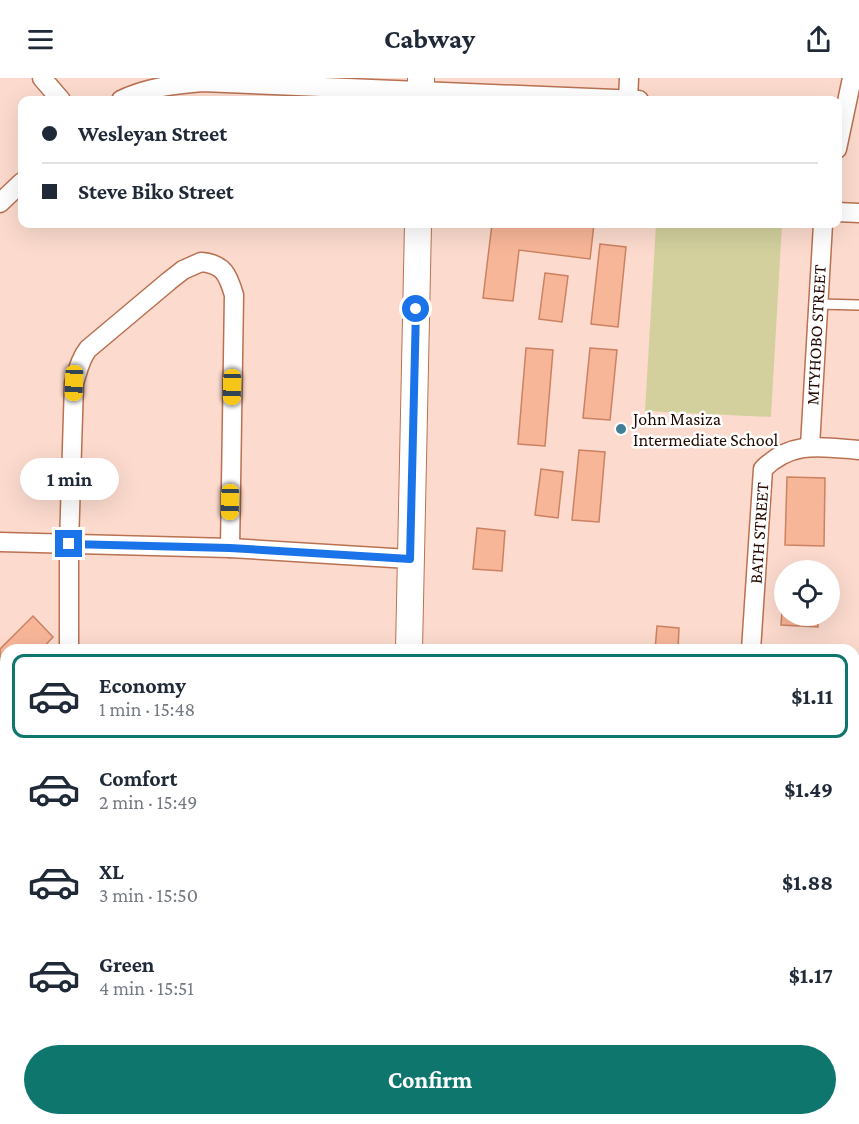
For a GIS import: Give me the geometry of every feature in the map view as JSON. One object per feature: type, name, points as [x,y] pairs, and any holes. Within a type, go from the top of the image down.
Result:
[{"type":"street","points":[[42,78],[58,96]]},
{"type":"street","points":[[629,78],[632,96]]},
{"type":"street","points":[[842,127],[852,78]]},
{"type":"street","points":[[129,96],[155,87],[202,80],[548,96]]},
{"type":"street","points":[[0,203],[18,186]]},
{"type":"street","points":[[842,212],[859,213]]},
{"type":"street","points":[[409,644],[418,228]]},
{"type":"street","name":"MTYHOBO STREET","points":[[810,446],[823,228]]},
{"type":"street","points":[[69,644],[69,544],[74,383],[83,356],[169,281],[183,270],[201,262],[219,267],[228,275],[234,295],[230,548]]},
{"type":"street","points":[[810,446],[859,450]]},
{"type":"street","name":"BATH STREET","points":[[751,644],[763,469],[776,457],[810,446]]},
{"type":"street","points":[[0,542],[230,548],[410,559]]},
{"type":"lane","points":[[818,304],[859,305]]},
{"type":"shaded area","points":[[656,228],[782,228],[771,417],[645,411]]},
{"type":"building","points":[[492,228],[594,228],[590,259],[519,250],[513,301],[483,298]]},
{"type":"building","points":[[600,244],[626,247],[618,327],[591,324]]},
{"type":"building","points":[[545,273],[568,276],[562,322],[539,319]]},
{"type":"building","points":[[526,348],[553,350],[545,446],[518,444]]},
{"type":"building","points":[[590,348],[617,350],[610,420],[583,418]]},
{"type":"building","points":[[579,450],[605,452],[599,522],[572,520]]},
{"type":"building","points":[[541,469],[563,472],[558,518],[535,515]]},
{"type":"building","points":[[787,477],[825,478],[824,546],[785,545]]},
{"type":"building","points":[[477,528],[505,531],[502,571],[473,569]]},
{"type":"building","points":[[33,616],[53,637],[47,644],[5,644]]},
{"type":"building","points":[[657,626],[679,628],[678,644],[656,644]]},
{"type":"place","name":"John Masiza Intermediate School","points":[[621,429]]},
{"type":"route","points":[[69,544],[230,548],[410,559],[416,309]]}]
